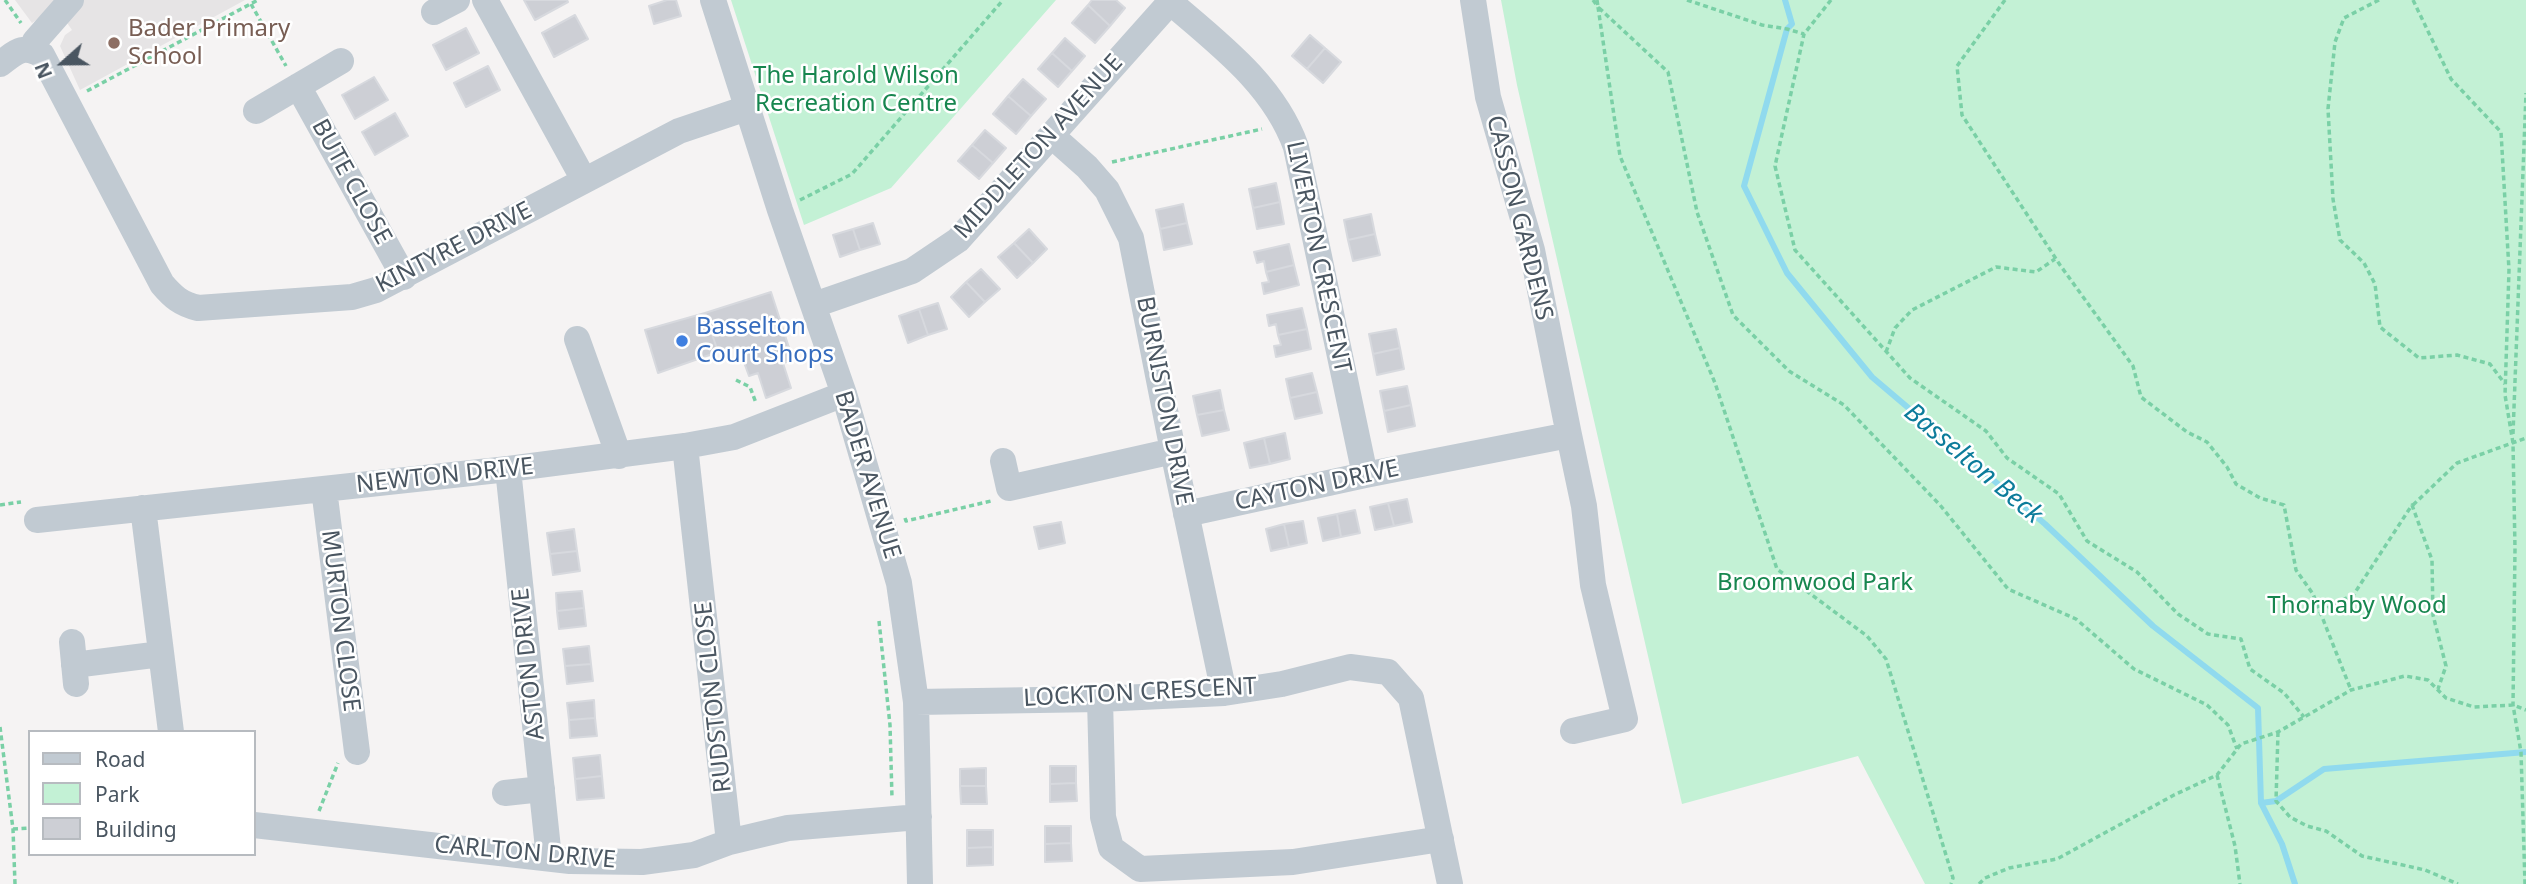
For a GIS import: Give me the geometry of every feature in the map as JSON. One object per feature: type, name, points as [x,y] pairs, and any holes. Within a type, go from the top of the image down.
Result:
[{"type":"street","points":[[0,64],[19,50],[32,50],[35,41],[71,0]]},
{"type":"street","points":[[434,12],[457,0]]},
{"type":"street","points":[[485,0],[584,180]]},
{"type":"street","name":"BADER AVENUE","points":[[713,0],[780,210],[844,394],[899,583],[916,702],[920,884]]},
{"type":"street","name":"CASSON GARDENS","points":[[1473,0],[1488,97],[1532,250],[1584,506],[1593,585],[1625,719],[1573,731]]},
{"type":"street","name":"LIVERTON CRESCENT","points":[[1171,1],[1241,63],[1288,123],[1296,147],[1365,475]]},
{"type":"street","name":"MIDDLETON AVENUE","points":[[814,305],[912,271],[958,240],[1171,1]]},
{"type":"street","name":"KINTYRE DRIVE","points":[[32,50],[42,55],[162,284],[173,297],[185,305],[213,309],[352,297],[376,290],[679,131],[747,108]]},
{"type":"street","points":[[256,111],[341,61]]},
{"type":"street","name":"BUTE CLOSE","points":[[298,86],[404,277]]},
{"type":"street","name":"BURNISTON DRIVE","points":[[1052,136],[1087,167],[1107,190],[1132,238],[1224,693]]},
{"type":"street","points":[[577,339],[619,456]]},
{"type":"street","name":"NEWTON DRIVE","points":[[37,520],[508,470],[685,446],[734,437],[844,394]]},
{"type":"street","name":"CAYTON DRIVE","points":[[1186,514],[1569,435]]},
{"type":"street","name":"RUDSTON CLOSE","points":[[685,446],[729,842]]},
{"type":"street","points":[[1003,461],[1009,488],[1173,451]]},
{"type":"street","name":"ASTON DRIVE","points":[[508,470],[549,858]]},
{"type":"street","name":"MURTON CLOSE","points":[[324,489],[357,752]]},
{"type":"street","points":[[143,508],[172,730]]},
{"type":"street","points":[[74,664],[161,654]]},
{"type":"street","name":"LOCKTON CRESCENT","points":[[916,702],[1224,693],[1282,684],[1350,667],[1388,672],[1411,698],[1450,884]]},
{"type":"street","points":[[1100,698],[1103,817],[1111,848],[1140,869],[1293,862],[1441,839]]},
{"type":"street","points":[[505,793],[542,789]]},
{"type":"street","name":"CARLTON DRIVE","points":[[256,825],[570,861],[642,862],[694,855],[729,842],[788,828],[919,817]]},
{"type":"path","points":[[67,101],[258,0]]},
{"type":"path","points":[[780,210],[852,174],[1003,0]]},
{"type":"path","points":[[1595,0],[1620,156],[1715,383],[1777,569],[1867,636],[1886,659],[1953,878],[1951,884]]},
{"type":"path","points":[[1686,0],[1804,34]]},
{"type":"path","points":[[1831,0],[1804,34],[1775,166],[1796,250],[1910,378],[1986,431],[2007,458],[2059,494],[2087,541],[2137,572],[2178,614],[2208,634],[2241,639],[2250,669],[2284,693],[2304,717]]},
{"type":"path","points":[[2005,0],[1956,66],[1962,115],[2056,258],[2133,366],[2141,397],[2187,432],[2207,442],[2227,467],[2236,484],[2260,498],[2284,505],[2296,570],[2313,594],[2351,690]]},
{"type":"path","points":[[2379,0],[2344,18],[2335,42],[2328,109],[2333,199],[2340,240],[2364,263],[2375,284],[2380,327],[2419,358],[2457,355],[2490,364],[2506,386]]},
{"type":"path","points":[[2413,0],[2451,79],[2501,132],[2509,270],[2506,386],[2513,443]]},
{"type":"path","points":[[251,4],[298,86]]},
{"type":"path","points":[[1598,7],[1668,72],[1698,212],[1732,315],[1789,371],[1844,405],[1940,505],[2008,589],[2076,619],[2134,669],[2207,705],[2228,725],[2237,749]]},
{"type":"path","points":[[2525,884],[2521,752],[2513,705],[2513,443],[2526,93]]},
{"type":"path","points":[[1087,167],[1288,123]]},
{"type":"path","points":[[1886,352],[1895,328],[1912,310],[1996,267],[2036,272],[2056,258]]},
{"type":"path","points":[[736,380],[750,387],[765,424]]},
{"type":"path","points":[[2320,612],[2354,594],[2412,505],[2457,463],[2526,438]]},
{"type":"path","points":[[880,514],[902,505],[906,521],[995,500],[1009,488]]},
{"type":"path","points":[[2412,505],[2432,560],[2433,615],[2446,666],[2438,690]]},
{"type":"path","points":[[878,615],[890,725],[893,820]]},
{"type":"path","points":[[1979,884],[1985,878],[2009,868],[2057,859],[2174,795],[2217,775],[2241,744],[2278,732],[2351,690],[2405,676],[2428,680],[2446,698],[2474,707],[2513,705],[2526,710]]},
{"type":"path","points":[[0,727],[13,829],[15,884]]},
{"type":"path","points":[[2278,732],[2276,801],[2290,817],[2307,826],[2326,831],[2362,856],[2425,870],[2458,884]]},
{"type":"path","points":[[310,833],[342,753],[357,752]]},
{"type":"path","points":[[2217,775],[2235,846],[2240,884]]},
{"type":"path","points":[[13,829],[28,828]]},
{"type":"shaded area","name":"Bader Primary School","points":[[15,0],[245,0],[80,90],[60,46],[65,35],[72,30],[56,7],[32,23]]},
{"type":"green space","name":"The Harold Wilson Recreation Centre","points":[[731,0],[1056,0],[891,188],[804,225]]},
{"type":"green space","points":[[1501,0],[2526,0],[2526,884],[1925,884],[1858,756],[1682,804],[1517,85]]},
{"type":"building","points":[[524,0],[567,0],[568,2],[535,20]]},
{"type":"building","points":[[676,0],[681,16],[654,24],[649,6]]},
{"type":"building","points":[[1092,0],[1116,0],[1125,8],[1110,26],[1088,5]]},
{"type":"building","points":[[1088,5],[1110,26],[1095,43],[1072,23]]},
{"type":"building","points":[[575,15],[588,39],[554,57],[542,33]]},
{"type":"building","points":[[466,28],[479,53],[446,70],[433,45]]},
{"type":"building","points":[[1310,35],[1325,48],[1307,69],[1292,56]]},
{"type":"building","points":[[1065,38],[1085,56],[1072,71],[1052,53]]},
{"type":"building","points":[[1325,48],[1341,62],[1323,83],[1307,69]]},
{"type":"building","points":[[1052,53],[1072,71],[1058,87],[1038,69]]},
{"type":"building","points":[[488,66],[500,90],[466,107],[454,83]]},
{"type":"building","points":[[374,77],[388,100],[355,119],[342,95]]},
{"type":"building","points":[[1023,79],[1046,99],[1031,116],[1008,96]]},
{"type":"building","points":[[1008,96],[1031,116],[1016,134],[993,114]]},
{"type":"building","points":[[395,113],[408,136],[375,155],[362,132]]},
{"type":"building","points":[[985,130],[1006,148],[993,163],[972,145]]},
{"type":"building","points":[[972,145],[993,163],[979,179],[958,161]]},
{"type":"building","points":[[1276,183],[1280,202],[1253,208],[1249,189]]},
{"type":"building","points":[[1280,202],[1284,224],[1257,229],[1253,208]]},
{"type":"building","points":[[1183,204],[1187,223],[1160,229],[1156,210]]},
{"type":"building","points":[[1371,214],[1375,234],[1348,240],[1344,220]]},
{"type":"building","points":[[873,223],[880,244],[860,250],[853,229]]},
{"type":"building","points":[[1187,223],[1192,244],[1164,250],[1160,229]]},
{"type":"building","points":[[853,229],[860,250],[840,257],[833,235]]},
{"type":"building","points":[[1029,229],[1047,249],[1033,263],[1014,243]]},
{"type":"building","points":[[1375,234],[1380,255],[1353,261],[1348,240]]},
{"type":"building","points":[[1014,243],[1033,263],[1017,278],[998,257]]},
{"type":"building","points":[[1289,244],[1294,265],[1266,272],[1264,261],[1257,263],[1254,252]]},
{"type":"building","points":[[1294,265],[1299,285],[1264,294],[1262,283],[1269,282],[1266,272]]},
{"type":"building","points":[[981,269],[1000,289],[985,302],[966,282]]},
{"type":"building","points":[[966,282],[985,302],[969,317],[951,297]]},
{"type":"building","points":[[771,292],[793,360],[783,363],[791,388],[766,398],[758,373],[749,376],[738,346],[718,352],[705,313]]},
{"type":"building","points":[[938,303],[947,329],[928,335],[919,309]]},
{"type":"building","points":[[1302,308],[1307,329],[1278,335],[1276,324],[1269,326],[1267,315]]},
{"type":"building","points":[[919,309],[928,335],[908,343],[899,316]]},
{"type":"building","name":"Basselton Court Shops","points":[[705,313],[718,352],[658,373],[645,330]]},
{"type":"building","points":[[1307,329],[1311,349],[1276,357],[1274,346],[1281,345],[1278,335]]},
{"type":"building","points":[[1396,329],[1400,348],[1373,354],[1369,334]]},
{"type":"building","points":[[1400,348],[1404,369],[1377,375],[1373,354]]},
{"type":"building","points":[[1312,373],[1317,392],[1290,398],[1286,379]]},
{"type":"building","points":[[1407,386],[1411,405],[1384,411],[1380,391]]},
{"type":"building","points":[[1220,390],[1224,410],[1197,415],[1193,396]]},
{"type":"building","points":[[1317,392],[1322,413],[1295,419],[1290,398]]},
{"type":"building","points":[[1411,405],[1415,426],[1388,432],[1384,411]]},
{"type":"building","points":[[1224,410],[1229,430],[1202,436],[1197,415]]},
{"type":"building","points":[[1285,433],[1290,459],[1270,464],[1264,438]]},
{"type":"building","points":[[1264,438],[1270,464],[1250,468],[1244,443]]},
{"type":"building","points":[[1407,499],[1412,522],[1394,526],[1388,503]]},
{"type":"building","points":[[1388,503],[1394,526],[1375,530],[1370,507]]},
{"type":"building","points":[[1355,510],[1360,533],[1341,537],[1337,514]]},
{"type":"building","points":[[1337,514],[1341,537],[1323,541],[1318,518]]},
{"type":"building","points":[[1303,521],[1307,543],[1289,547],[1284,524]]},
{"type":"building","points":[[1061,522],[1065,543],[1039,549],[1034,527]]},
{"type":"building","points":[[1284,524],[1289,547],[1271,551],[1266,529]]},
{"type":"building","points":[[574,529],[577,551],[550,554],[547,533]]},
{"type":"building","points":[[577,551],[580,571],[553,575],[550,554]]},
{"type":"building","points":[[582,591],[584,608],[557,611],[556,593]]},
{"type":"building","points":[[584,608],[586,626],[559,629],[557,611]]},
{"type":"building","points":[[589,646],[591,664],[565,666],[563,649]]},
{"type":"building","points":[[591,664],[593,681],[567,684],[565,666]]},
{"type":"building","points":[[594,700],[595,718],[569,720],[567,703]]},
{"type":"building","points":[[595,718],[597,736],[570,738],[569,720]]},
{"type":"building","points":[[600,755],[602,776],[575,779],[573,758]]},
{"type":"building","points":[[1050,766],[1076,766],[1076,783],[1050,784]]},
{"type":"building","points":[[986,768],[986,786],[960,786],[960,769]]},
{"type":"building","points":[[602,776],[604,798],[577,800],[575,779]]},
{"type":"building","points":[[1076,783],[1077,801],[1050,802],[1050,784]]},
{"type":"building","points":[[960,786],[986,786],[987,804],[961,804]]},
{"type":"building","points":[[1045,826],[1071,826],[1071,843],[1045,844]]},
{"type":"building","points":[[967,830],[993,830],[993,847],[967,848]]},
{"type":"building","points":[[1071,843],[1072,861],[1045,862],[1045,844]]},
{"type":"building","points":[[993,847],[993,865],[967,866],[967,848]]},
{"type":"waterway","name":"Basselton Beck","points":[[1785,0],[1792,24],[1787,29],[1744,186],[1787,273],[1872,377],[2045,524],[2153,626],[2258,708],[2261,803],[2282,844],[2295,884]]},
{"type":"waterway","points":[[2261,803],[2276,801],[2324,769],[2526,752]]},
{"type":"place","name":"Bader Primary School","points":[[114,43]]},
{"type":"place","name":"Basselton Court Shops","points":[[682,341]]},
{"type":"park label","name":"Broomwood Park","points":[[1815,583]]},
{"type":"park label","name":"Thornaby Wood","points":[[2357,606]]}]
